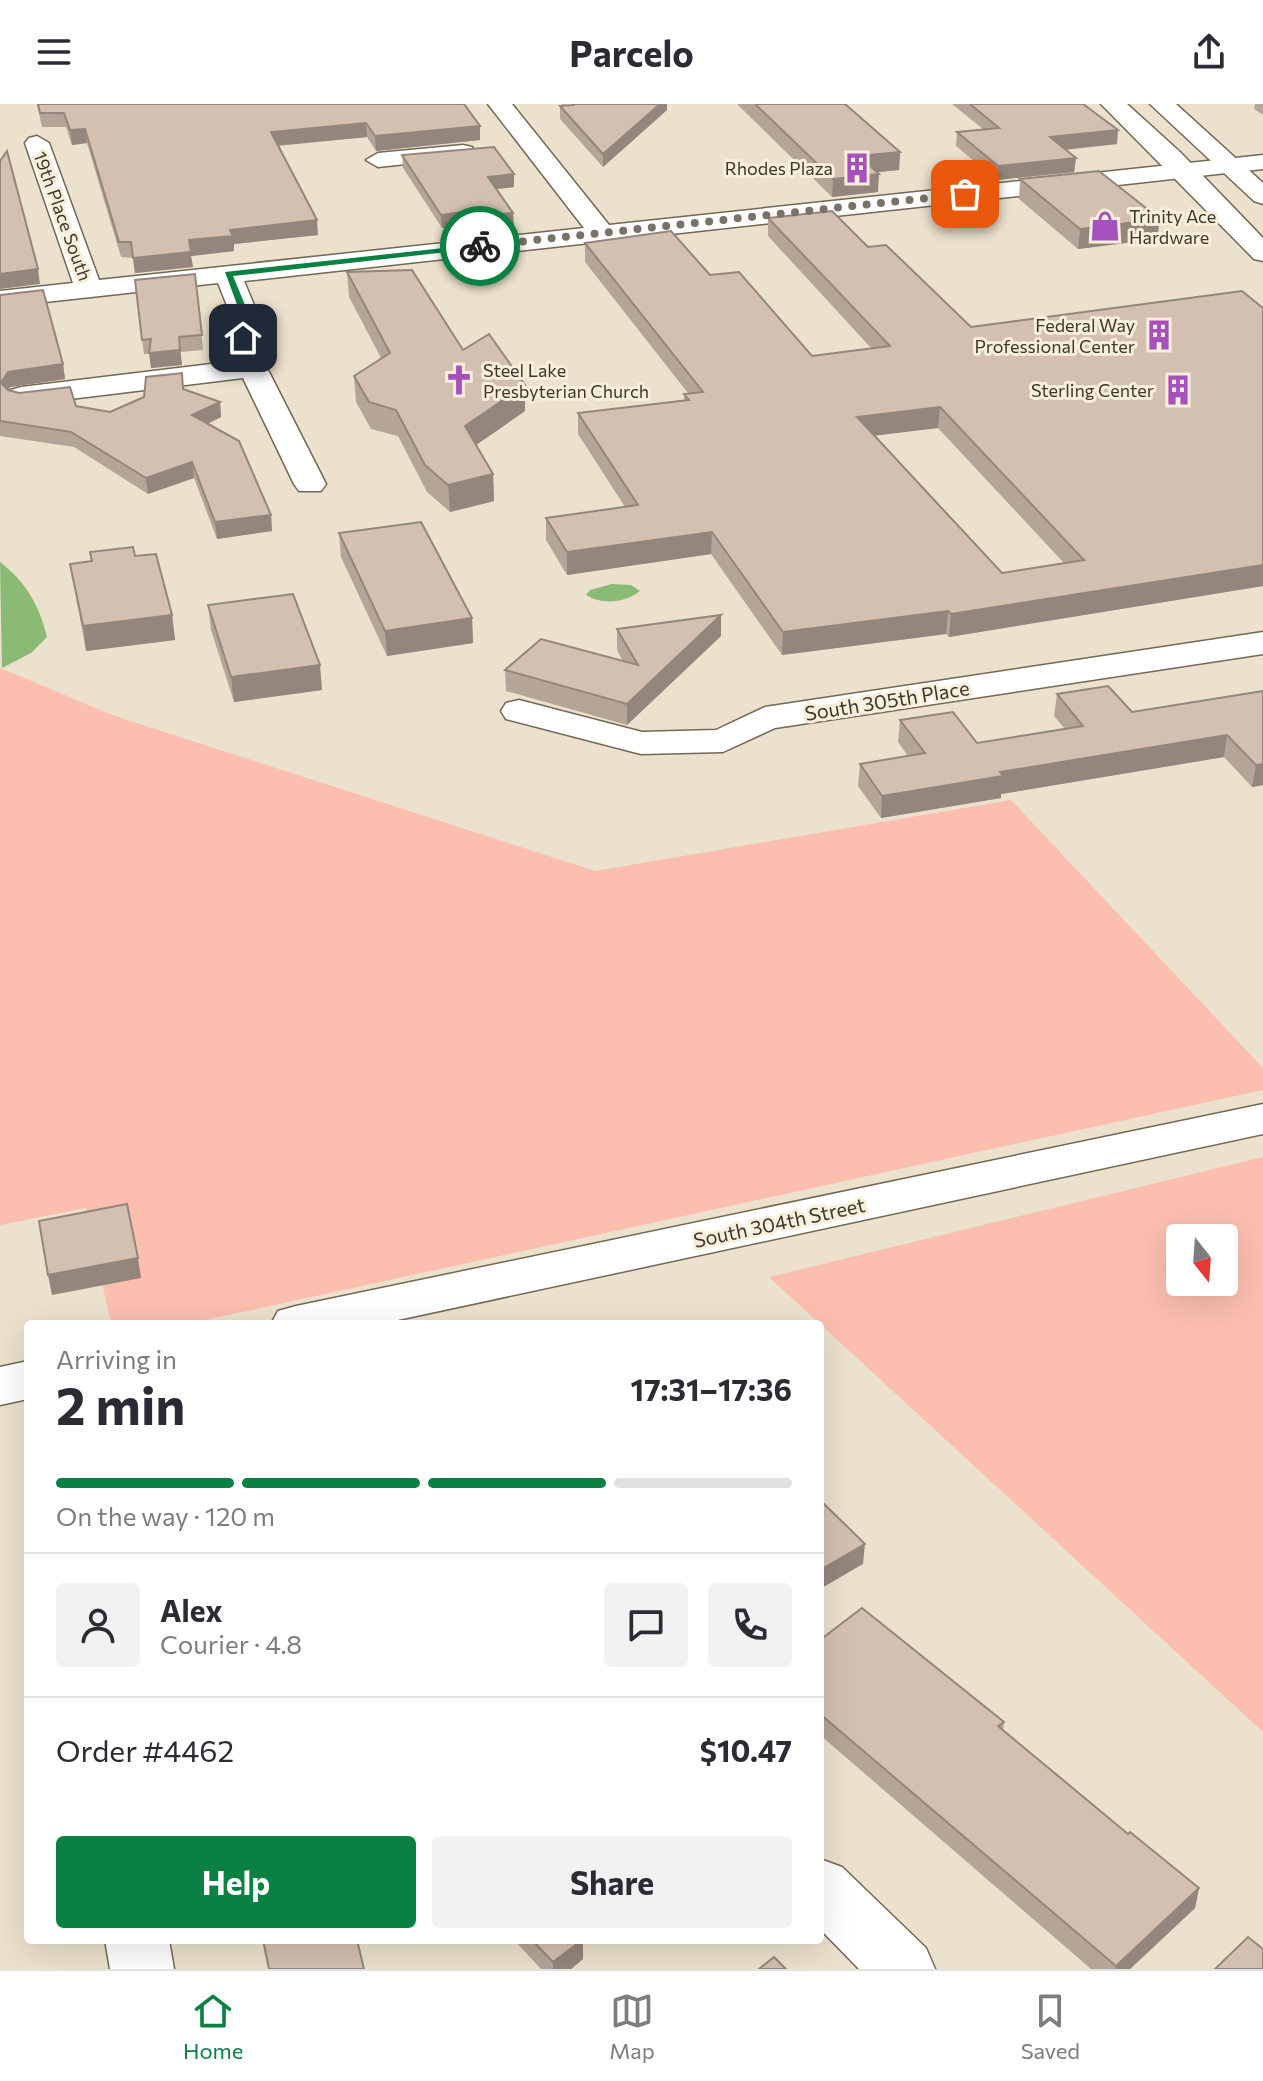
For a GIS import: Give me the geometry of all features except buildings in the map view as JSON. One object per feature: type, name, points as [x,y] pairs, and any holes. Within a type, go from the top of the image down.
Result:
[{"type":"street","points":[[500,104],[602,233]]},
{"type":"street","points":[[1113,104],[1184,170],[1263,253]]},
{"type":"street","points":[[1162,104],[1263,196]]},
{"type":"street","name":"19th Place South","points":[[37,143],[89,289]]},
{"type":"street","points":[[378,160],[533,146]]},
{"type":"street","points":[[0,299],[1263,162]]},
{"type":"street","points":[[228,274],[250,329],[243,338],[253,368],[310,484]]},
{"type":"street","points":[[21,396],[253,368]]},
{"type":"street","name":"South 305th Place","points":[[519,711],[641,743],[723,741],[765,718],[1263,643]]},
{"type":"street","name":"South 304th Street","points":[[315,1320],[1263,1119]]},
{"type":"street","points":[[0,1386],[24,1381]]},
{"type":"street","points":[[824,1891],[903,1969]]},
{"type":"street","points":[[138,1944],[142,1969]]},
{"type":"shaded area","points":[[0,562],[30,595],[47,637],[31,653],[2,668]]},
{"type":"shaded area","points":[[612,584],[631,585],[640,591],[613,601],[586,595],[590,590]]},
{"type":"shaded area","points":[[0,668],[115,716],[595,871],[1011,800],[1263,1068],[1263,1090],[205,1320],[110,1320],[86,1208],[0,1225]]},
{"type":"shaded area","points":[[1263,1157],[1263,1732],[824,1328],[824,1320],[816,1320],[769,1277]]},
{"type":"way so far","points":[[480,246],[965,194]]},
{"type":"place","name":"Rhodes Plaza","points":[[857,168]]},
{"type":"place","name":"Trinity Ace Hardware","points":[[1105,226]]},
{"type":"place","name":"Federal Way Professional Center","points":[[1159,335]]},
{"type":"place","name":"Steel Lake Presbyterian Church","points":[[459,380]]},
{"type":"place","name":"Sterling Center","points":[[1178,390]]},
{"type":"route","points":[[243,338],[250,329],[228,274],[480,246]]}]
